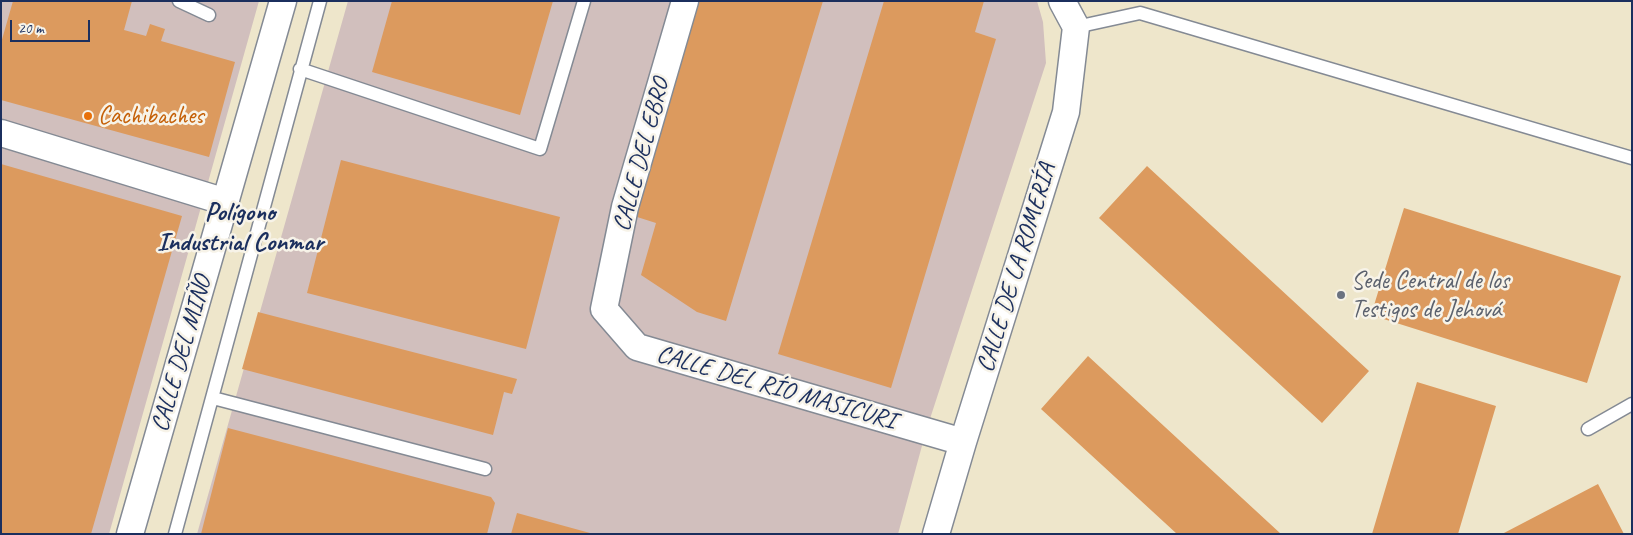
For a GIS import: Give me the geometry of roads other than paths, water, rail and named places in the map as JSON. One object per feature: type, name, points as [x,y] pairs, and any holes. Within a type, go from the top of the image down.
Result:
[{"type":"street","name":"CALLE DEL MIÑO","points":[[130,534],[283,1]]},
{"type":"street","name":"CALLE DEL EBRO","points":[[604,309],[625,207],[685,1]]},
{"type":"street","points":[[1062,1],[1076,27]]},
{"type":"street","name":"CALLE DE LA ROMERÍA","points":[[936,534],[1066,112],[1076,27]]},
{"type":"street","points":[[1,133],[226,202]]},
{"type":"street","name":"CALLE DEL RÍO MASICURI","points":[[604,309],[637,347],[963,442]]},
{"type":"lane","points":[[179,1],[209,15]]},
{"type":"lane","points":[[175,534],[320,1]]},
{"type":"lane","points":[[300,69],[540,150],[584,1]]},
{"type":"lane","points":[[1076,27],[1140,13],[1632,158]]},
{"type":"lane","points":[[213,398],[485,469]]},
{"type":"lane","points":[[1588,429],[1632,404]]},
{"type":"place","name":"Cachibaches","points":[[88,116]]},
{"type":"place","name":"Sede Central de los Testigos de Jehová","points":[[1341,295]]},
{"type":"district","name":"Polígono Industrial Conmar","points":[[240,228]]}]
